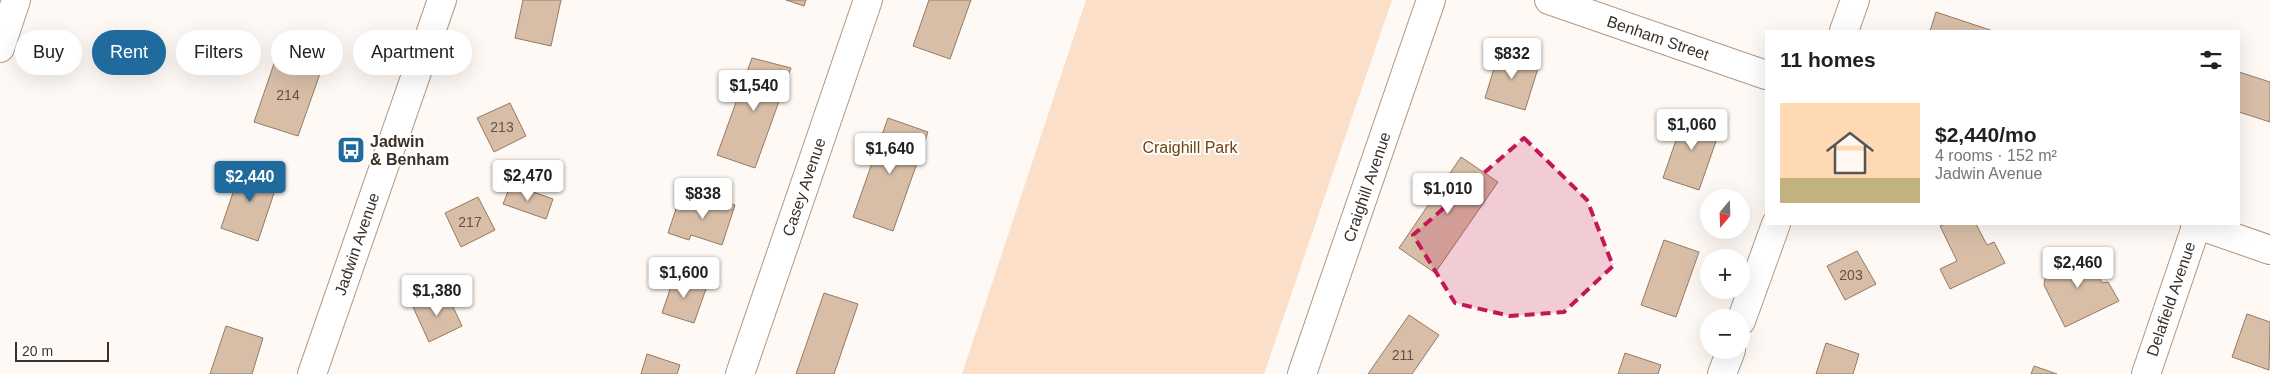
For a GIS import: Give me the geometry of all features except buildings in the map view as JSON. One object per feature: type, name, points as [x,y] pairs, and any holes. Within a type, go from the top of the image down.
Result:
[{"type":"street","points":[[0,48],[16,0]]},
{"type":"street","name":"Jadwin Avenue","points":[[312,374],[442,0]]},
{"type":"street","name":"Casey Avenue","points":[[740,374],[868,0]]},
{"type":"street","name":"Craighill Avenue","points":[[1302,374],[1431,0]]},
{"type":"street","name":"Benham Street","points":[[1550,0],[1765,75]]},
{"type":"street","points":[[1844,30],[1855,0]]},
{"type":"street","points":[[1745,309],[1776,225]]},
{"type":"street","name":"Delafield Avenue","points":[[2146,374],[2196,225]]},
{"type":"street","points":[[2199,225],[2270,250]]},
{"type":"street","points":[[1722,374],[1728,359]]},
{"type":"highlighted area","points":[[1524,138],[1587,200],[1613,266],[1564,312],[1510,316],[1455,303],[1413,235]]},
{"type":"green space","name":"Craighill Park","points":[[1086,0],[1392,0],[1264,374],[962,374]]},
{"type":"place","name":"Jadwin & Benham","points":[[351,150]]}]
